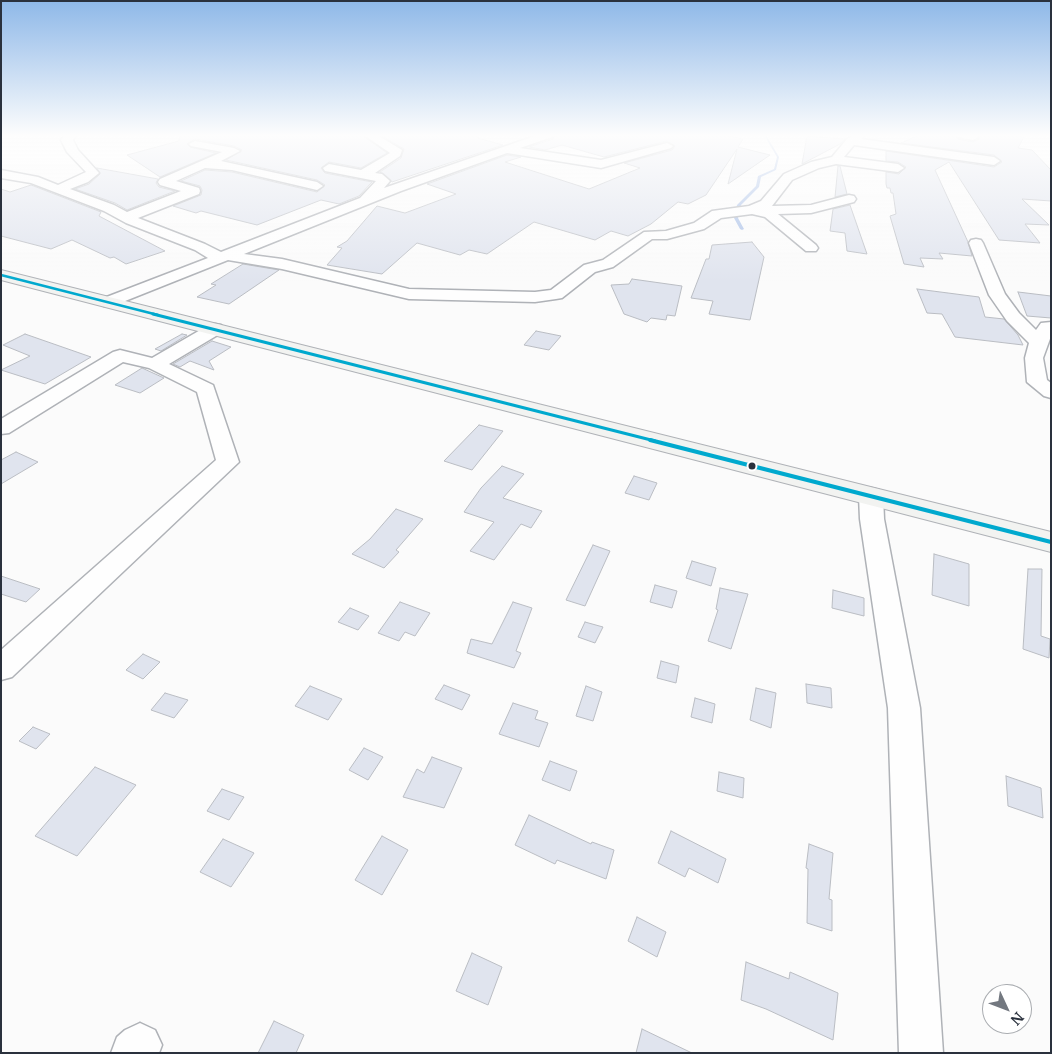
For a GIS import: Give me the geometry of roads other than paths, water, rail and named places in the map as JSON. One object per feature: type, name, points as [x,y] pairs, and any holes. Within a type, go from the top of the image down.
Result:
[{"type":"main road","points":[[1,275],[1051,542]]},
{"type":"street","points":[[46,184],[109,208],[225,258],[282,264],[408,294],[534,297],[556,294],[590,268],[608,264],[649,235],[668,235],[699,226],[717,214],[752,210],[811,209],[849,199]]},
{"type":"street","points":[[59,189],[71,184]]},
{"type":"street","points":[[127,217],[194,191],[171,184]]},
{"type":"street","points":[[309,184],[317,186]]},
{"type":"street","points":[[362,202],[380,184]]},
{"type":"street","points":[[110,302],[410,184]]},
{"type":"street","points":[[752,210],[766,204],[782,184]]},
{"type":"street","points":[[752,210],[770,214],[811,248]]},
{"type":"street","points":[[976,243],[997,295],[1013,317],[1038,342]]},
{"type":"street","points":[[1051,327],[1047,328],[1038,342],[1034,358],[1037,382],[1051,392]]},
{"type":"street","points":[[155,364],[215,329]]},
{"type":"street","points":[[1,428],[120,356],[155,364],[206,389],[228,462],[1,668]]},
{"type":"street","points":[[871,496],[872,519],[904,708],[921,1053]]},
{"type":"waterway","points":[[742,229],[736,218],[739,205],[758,184]]}]
